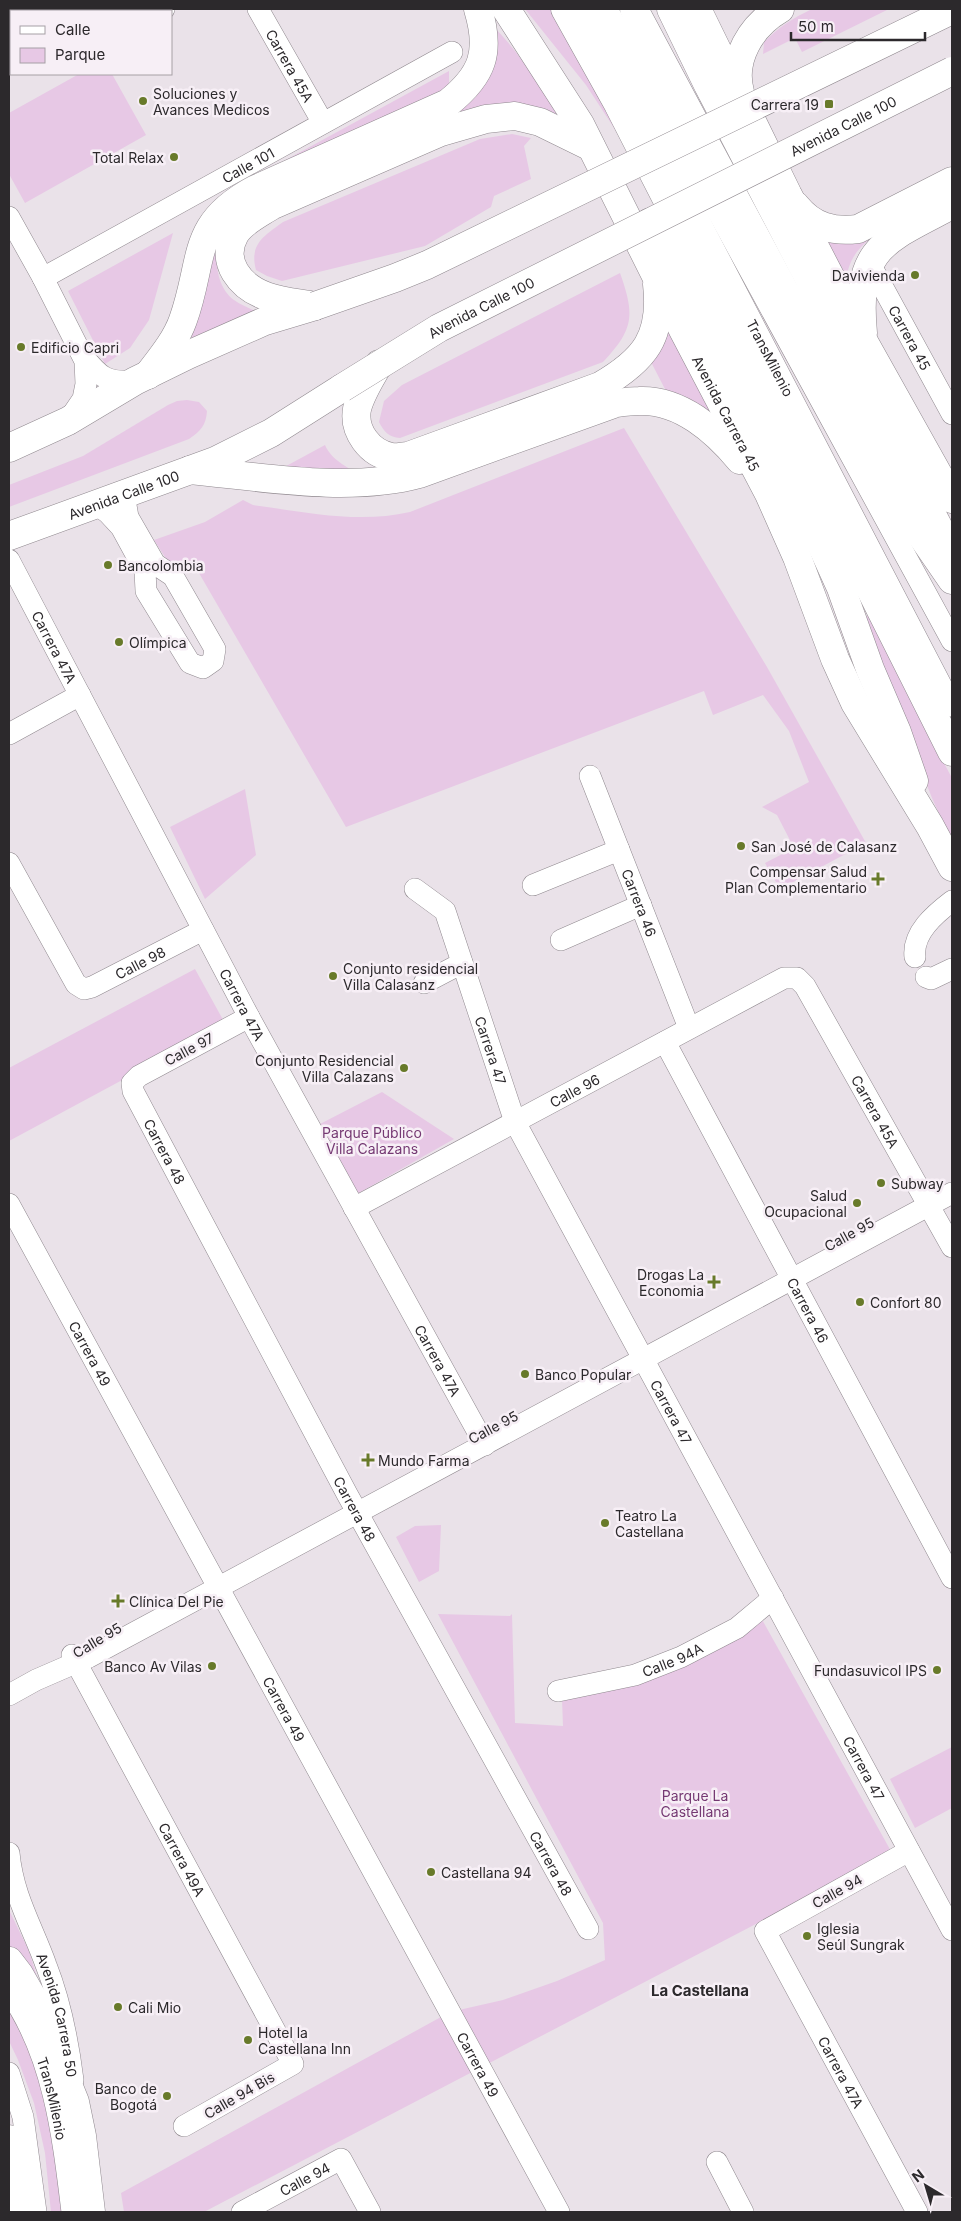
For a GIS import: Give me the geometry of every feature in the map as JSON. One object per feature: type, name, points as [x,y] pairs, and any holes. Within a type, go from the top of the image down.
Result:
[{"type":"main road","points":[[142,378],[169,346],[182,322],[203,240],[224,208],[236,199],[256,189],[448,103],[469,85],[476,75],[482,60],[482,23],[478,9]]},
{"type":"main road","name":"Avenida Carrera 45","points":[[506,9],[553,80],[591,147],[769,494],[797,557],[835,659],[855,703],[930,826],[952,867]]},
{"type":"main road","name":"Avenida Carrera 45","points":[[514,9],[575,82],[816,533],[841,588],[870,669],[897,732],[930,826]]},
{"type":"main road","points":[[565,9],[618,104],[720,303],[798,446],[952,752]]},
{"type":"main road","points":[[634,9],[783,288],[910,519],[952,580]]},
{"type":"main road","points":[[671,9],[708,85],[952,554]]},
{"type":"main road","points":[[697,9],[788,195],[863,340],[952,499]]},
{"type":"main road","points":[[743,103],[738,73],[744,48],[760,25],[780,9]]},
{"type":"main road","points":[[9,448],[68,421],[142,378],[248,329],[427,265],[952,10]]},
{"type":"main road","name":"Avenida Calle 100","points":[[9,536],[214,461],[270,433],[379,364],[439,328],[486,303],[952,71]]},
{"type":"main road","points":[[316,306],[266,296],[243,284],[232,268],[229,250],[235,234],[248,221],[271,206],[441,132],[486,119],[516,116],[540,122],[591,147]]},
{"type":"main road","points":[[788,195],[802,213],[823,227],[846,230],[858,229],[872,224],[952,181]]},
{"type":"main road","points":[[863,340],[861,310],[869,262],[888,241],[952,205]]},
{"type":"main road","points":[[379,364],[365,389],[357,410],[357,428],[363,439],[376,451],[392,457],[408,456],[600,386],[620,374],[636,361],[647,347],[658,322],[659,304],[655,273]]},
{"type":"main road","points":[[190,470],[332,482],[371,483],[398,480],[616,403],[641,400],[680,410],[720,436],[769,494]]},
{"type":"main road","points":[[9,1961],[19,1974],[34,2002],[76,2102]]},
{"type":"main road","name":"Avenida Carrera 50","points":[[76,2102],[91,2212]]},
{"type":"main road","points":[[9,2139],[20,2212]]},
{"type":"street","name":"Carrera 45A","points":[[258,9],[323,123]]},
{"type":"street","name":"TransMilenio","points":[[587,9],[952,706]]},
{"type":"street","name":"TransMilenio","points":[[607,9],[952,641]]},
{"type":"street","name":"Calle 101","points":[[43,278],[452,52]]},
{"type":"street","points":[[9,217],[83,356],[97,373],[105,379],[119,382],[142,378]]},
{"type":"street","name":"Carrera 45","points":[[869,262],[952,414]]},
{"type":"street","points":[[68,421],[83,399],[86,384],[83,356]]},
{"type":"street","points":[[96,504],[122,527],[145,571],[146,591],[190,663],[203,668],[214,661],[215,649],[172,576],[155,564],[128,517],[124,494]]},
{"type":"street","name":"Carrera 47A","points":[[9,560],[249,1017],[482,1440]]},
{"type":"street","points":[[9,734],[80,695]]},
{"type":"street","name":"Carrera 46","points":[[590,776],[689,1028]]},
{"type":"street","points":[[533,885],[619,850]]},
{"type":"street","name":"Calle 98","points":[[9,863],[76,984],[84,989],[92,987],[203,930]]},
{"type":"street","name":"Carrera 47","points":[[415,889],[445,910],[515,1122],[952,1930]]},
{"type":"street","points":[[915,957],[914,949],[922,930],[952,901]]},
{"type":"street","points":[[561,940],[641,905]]},
{"type":"street","points":[[424,983],[462,963]]},
{"type":"street","points":[[926,977],[931,979],[952,969]]},
{"type":"street","name":"Calle 96","points":[[354,1208],[784,978],[797,978]]},
{"type":"street","name":"Carrera 45A","points":[[797,978],[805,986],[952,1247]]},
{"type":"street","name":"Calle 97","points":[[132,1083],[139,1076],[249,1017]]},
{"type":"street","name":"Carrera 46","points":[[664,1042],[952,1578]]},
{"type":"street","name":"Carrera 48","points":[[132,1083],[133,1091],[355,1508],[588,1929]]},
{"type":"street","name":"Calle 95","points":[[9,1695],[925,1200],[952,1177]]},
{"type":"street","name":"Calle 95","points":[[925,1200],[952,1193]]},
{"type":"street","name":"Carrera 49","points":[[9,1204],[560,2212]]},
{"type":"street","name":"Calle 94A","points":[[558,1691],[635,1675],[681,1657],[737,1628],[773,1598]]},
{"type":"street","name":"Carrera 49A","points":[[74,1659],[293,2064]]},
{"type":"street","name":"Calle 94","points":[[765,1931],[909,1850]]},
{"type":"street","name":"Avenida Carrera 50","points":[[9,1853],[16,1893],[46,1963],[59,2002],[67,2035],[76,2102]]},
{"type":"street","name":"Carrera 47A","points":[[765,1931],[917,2212]]},
{"type":"street","name":"TransMilenio","points":[[9,1992],[32,2034],[45,2066],[65,2158],[72,2212]]},
{"type":"street","name":"Calle 94 Bis","points":[[184,2126],[293,2064]]},
{"type":"street","points":[[9,2073],[24,2125],[36,2212]]},
{"type":"street","name":"Calle 94","points":[[242,2212],[342,2159],[370,2212]]},
{"type":"street","points":[[717,2162],[743,2212]]},
{"type":"green space","points":[[525,9],[552,9],[618,134],[586,85]]},
{"type":"green space","points":[[812,9],[889,9],[802,52],[795,38],[763,54],[764,42],[786,23]]},
{"type":"green space","points":[[492,25],[513,48],[531,73],[564,127],[455,115],[475,98],[485,83]]},
{"type":"green space","points":[[449,71],[449,83],[443,92],[240,185]]},
{"type":"green space","points":[[77,75],[113,75],[146,135],[25,203],[9,174],[9,113]]},
{"type":"green space","points":[[512,134],[531,138],[524,146],[531,179],[494,196],[491,207],[425,246],[282,281],[256,270],[254,261],[256,247],[264,236],[283,222],[480,139]]},
{"type":"green space","points":[[879,231],[859,249],[851,261],[845,287],[825,238]]},
{"type":"green space","points":[[173,233],[149,320],[130,348],[105,364],[68,291]]},
{"type":"green space","points":[[216,234],[218,270],[227,294],[234,300],[259,313],[191,340]]},
{"type":"green space","points":[[620,273],[628,300],[629,321],[621,340],[603,362],[400,438],[390,435],[383,429],[379,422],[384,401],[402,385]]},
{"type":"green space","points":[[669,325],[717,418],[667,393],[651,362]]},
{"type":"green space","points":[[177,401],[199,402],[207,411],[202,427],[189,439],[9,507],[9,485],[83,456],[168,405]]},
{"type":"green space","points":[[624,428],[767,667],[866,843],[780,889],[765,863],[794,848],[777,815],[762,807],[809,782],[789,731],[763,695],[713,715],[704,691],[346,827],[192,561],[174,571],[154,540],[205,522],[243,500],[253,505],[332,516],[371,517],[410,512]]},
{"type":"green space","points":[[325,445],[337,460],[365,477],[277,471]]},
{"type":"green space","points":[[868,616],[952,778],[952,842],[932,798],[861,619]]},
{"type":"green space","points":[[245,789],[256,855],[205,899],[170,827]]},
{"type":"green space","points":[[195,969],[227,1027],[126,1078],[9,1141],[9,1068]]},
{"type":"green space","name":"Parque Público Villa Calazans","points":[[382,1092],[454,1139],[357,1194],[320,1124]]},
{"type":"green space","points":[[441,1525],[439,1571],[419,1582],[396,1537],[415,1526]]},
{"type":"green space","name":"Parque La Castellana","points":[[438,1614],[510,1616],[512,1614],[515,1723],[563,1726],[562,1698],[759,1614],[892,1853],[204,2212],[124,2212],[121,2193],[450,2012],[503,2000],[557,1981],[605,1960],[603,1923]]},
{"type":"green space","points":[[952,1747],[952,1808],[915,1828],[890,1779]]},
{"type":"green space","points":[[9,1910],[29,1951],[45,2003],[9,1949]]},
{"type":"green space","points":[[9,2010],[32,2054],[47,2098],[65,2212],[51,2212],[45,2153],[34,2103],[9,2041]]},
{"type":"place","name":"Soluciones y Avances Medicos","points":[[143,101]]},
{"type":"place","name":"Carrera 19","points":[[829,104]]},
{"type":"place","name":"Total Relax","points":[[174,157]]},
{"type":"place","name":"Davivienda","points":[[915,275]]},
{"type":"place","name":"Edificio Capri","points":[[21,347]]},
{"type":"place","name":"Bancolombia","points":[[108,565]]},
{"type":"place","name":"Olímpica","points":[[119,642]]},
{"type":"place","name":"San José de Calasanz","points":[[741,846]]},
{"type":"place","name":"Compensar Salud Plan Complementario","points":[[878,879]]},
{"type":"place","name":"Conjunto residencial Villa Calasanz","points":[[333,976]]},
{"type":"place","name":"Conjunto Residencial Villa Calazans","points":[[404,1068]]},
{"type":"place","name":"Subway","points":[[881,1183]]},
{"type":"place","name":"Salud Ocupacional","points":[[857,1203]]},
{"type":"place","name":"Drogas La Economia","points":[[714,1282]]},
{"type":"place","name":"Confort 80","points":[[860,1302]]},
{"type":"place","name":"Banco Popular","points":[[525,1374]]},
{"type":"place","name":"Mundo Farma","points":[[368,1460]]},
{"type":"place","name":"Teatro La Castellana","points":[[605,1523]]},
{"type":"place","name":"Clínica Del Pie","points":[[118,1601]]},
{"type":"place","name":"Banco Av Vilas","points":[[212,1666]]},
{"type":"place","name":"Fundasuvicol IPS","points":[[937,1670]]},
{"type":"place","name":"Castellana 94","points":[[431,1872]]},
{"type":"place","name":"Iglesia Seúl Sungrak","points":[[807,1936]]},
{"type":"place","name":"Cali Mio","points":[[118,2007]]},
{"type":"place","name":"Hotel la Castellana Inn","points":[[248,2040]]},
{"type":"place","name":"Banco de Bogotá","points":[[167,2096]]},
{"type":"district","name":"La Castellana","points":[[700,1990]]}]
